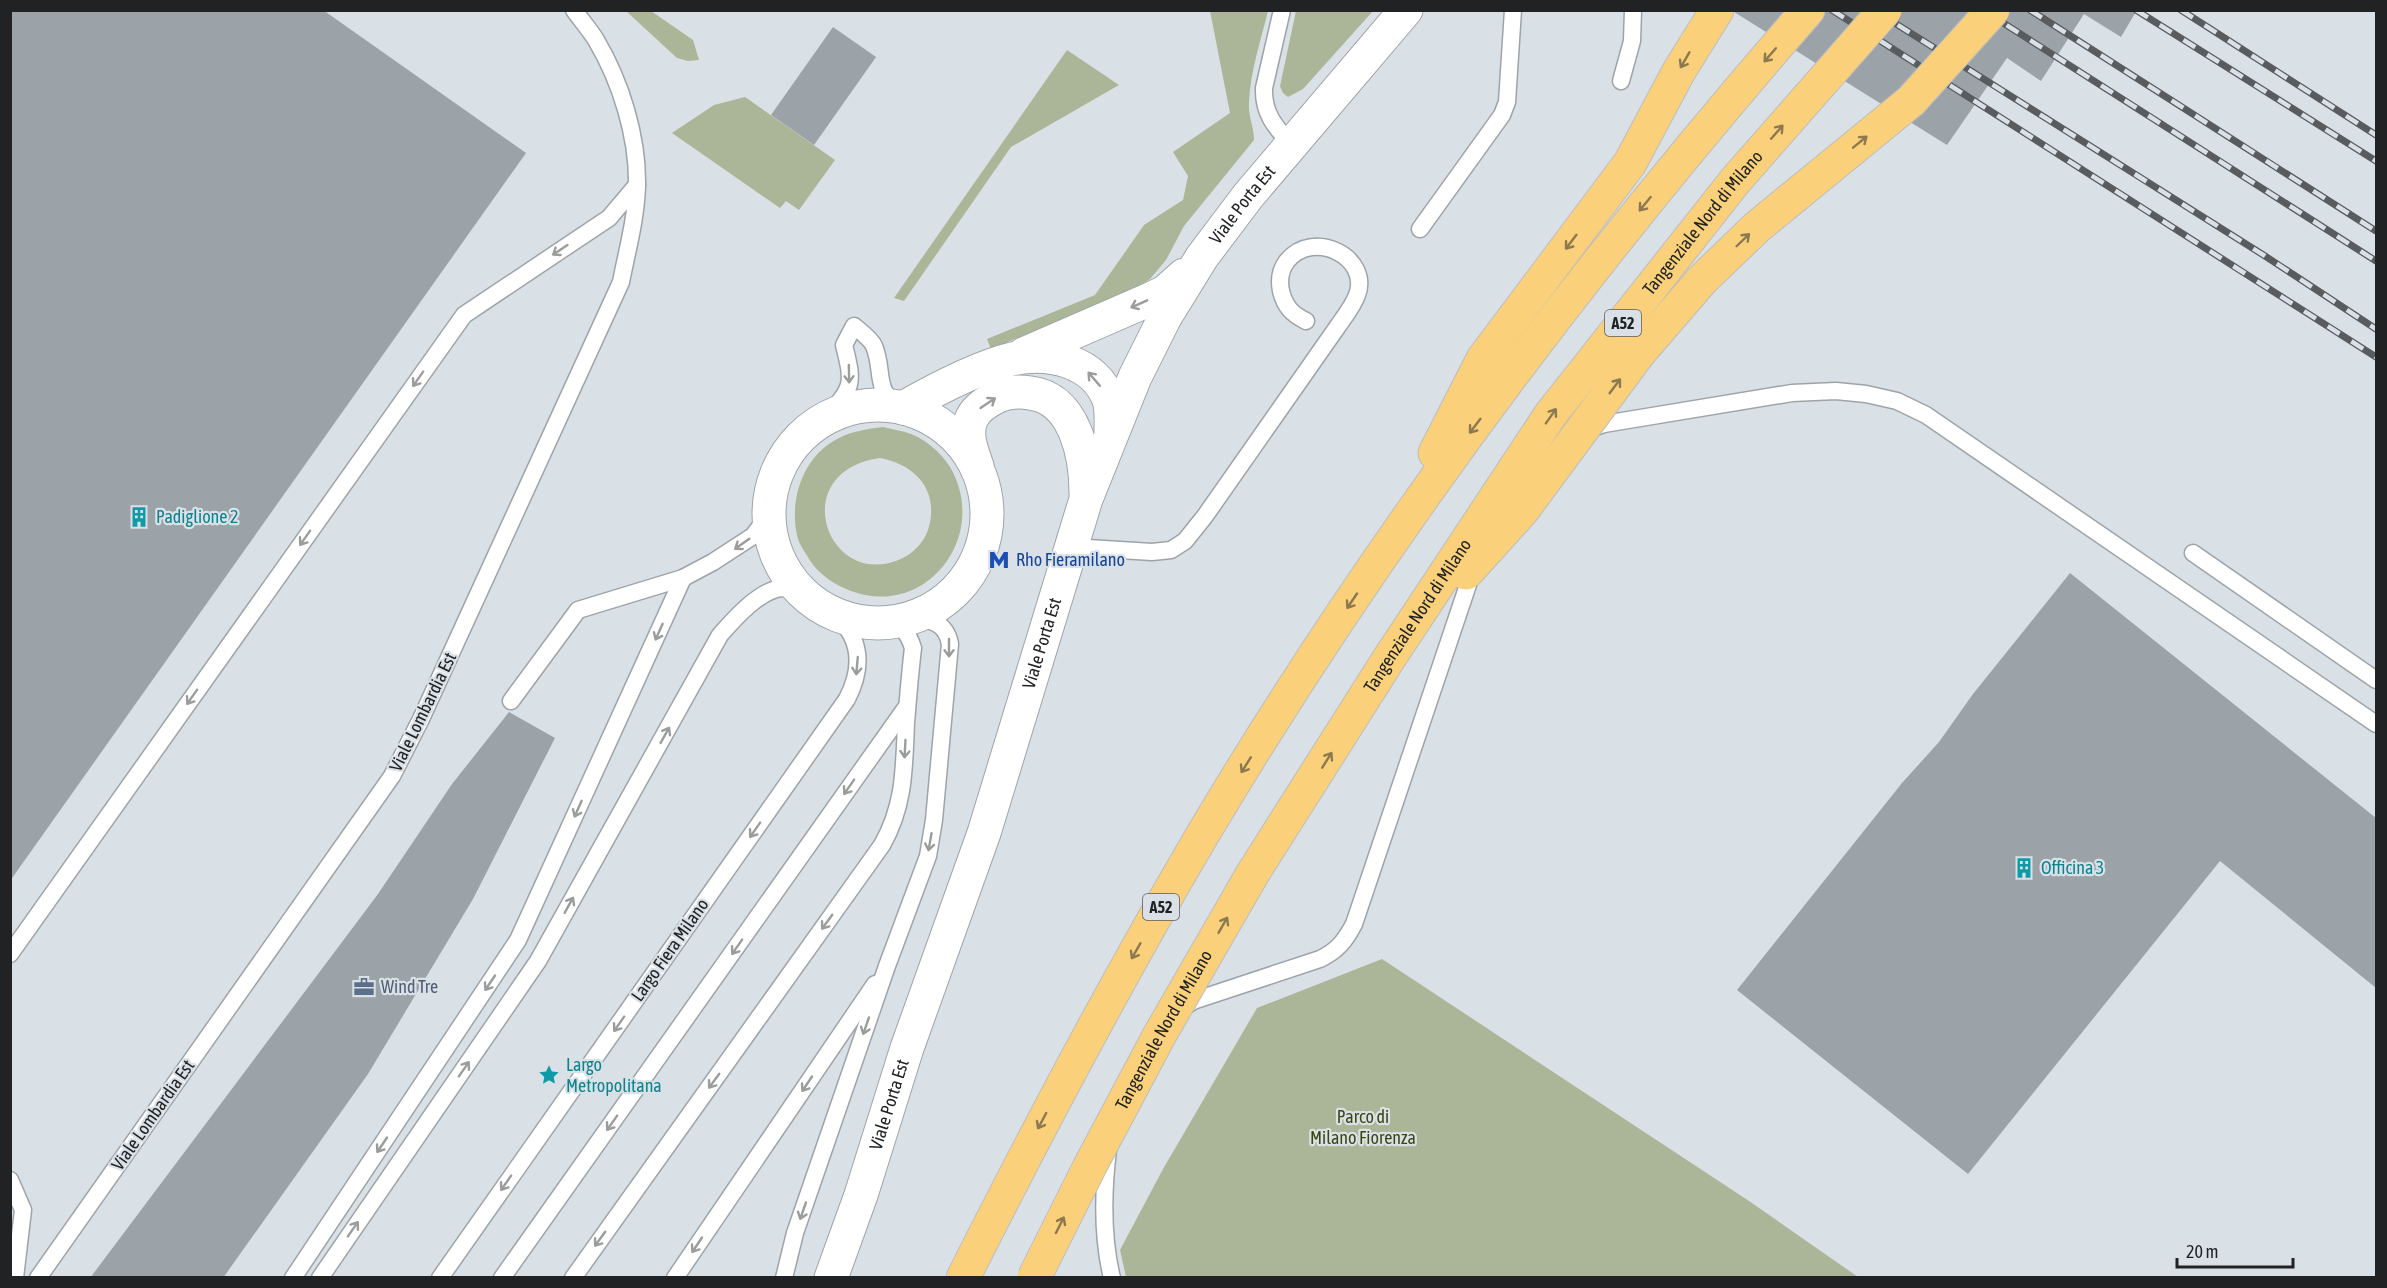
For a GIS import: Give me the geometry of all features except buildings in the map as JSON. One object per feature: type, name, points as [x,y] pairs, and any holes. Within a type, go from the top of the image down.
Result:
[{"type":"highway","points":[[1385,552],[1483,359],[1630,162],[1679,70],[1717,10]]},
{"type":"highway","name":"A52","points":[[963,1278],[1040,1125],[1201,837],[1331,631],[1449,460],[1606,252],[1686,153],[1808,10]]},
{"type":"highway","name":"Tangenziale Nord di Milano","points":[[1034,1278],[1159,1036],[1253,873],[1390,657],[1551,414],[1735,181],[1885,10]]},
{"type":"highway","points":[[1390,657],[1522,511],[1639,353],[1702,280],[1757,227],[1911,101],[1993,10]]},
{"type":"street","name":"Viale Porta Est","points":[[831,1278],[861,1195],[907,1048],[984,833],[1086,499],[1135,377],[1164,317],[1202,257],[1248,196],[1406,10]]},
{"type":"street","points":[[903,408],[934,390],[1011,360],[1155,297],[1165,291],[1202,257]]},
{"type":"street","points":[[1011,360],[1030,357],[1057,358],[1084,369],[1093,377],[1108,398],[1111,411],[1111,432]]},
{"type":"street","points":[[979,473],[963,447],[944,428],[924,415],[903,408],[879,405],[853,407],[827,417],[800,437],[780,464],[770,496],[769,529],[780,564],[803,594],[835,615],[860,622],[898,621],[943,602],[968,576],[983,543],[987,508],[979,473],[970,444],[971,420],[986,402],[1000,395],[1034,393],[1055,402],[1068,417],[1084,463],[1086,499]]},
{"type":"lane","name":"Viale Lombardia Est","points":[[38,1278],[392,776],[426,708],[621,282],[634,218],[637,185],[629,122],[614,75],[596,39],[574,10]]},
{"type":"lane","points":[[1282,10],[1263,100],[1275,127],[1292,144]]},
{"type":"lane","points":[[1420,229],[1502,115],[1507,102],[1513,10]]},
{"type":"lane","points":[[1621,81],[1632,41],[1633,10]]},
{"type":"lane","points":[[10,954],[464,315],[609,218],[637,185]]},
{"type":"lane","points":[[1072,547],[1152,552],[1171,550],[1185,541],[1350,308],[1358,293],[1359,276],[1351,261],[1336,251],[1312,246],[1295,252],[1283,266],[1279,283],[1284,301],[1292,314],[1306,321]]},
{"type":"lane","points":[[827,417],[849,392],[850,369],[844,345],[854,326],[874,345],[884,393],[889,400],[903,408]]},
{"type":"lane","points":[[1112,1278],[1108,1261],[1105,1175],[1115,1103],[1136,1050],[1163,1021],[1193,1001],[1320,959],[1332,953],[1348,936],[1486,537],[1505,500],[1523,474],[1543,452],[1567,437],[1604,424],[1792,393],[1836,391],[1866,394],[1897,401],[1926,415],[2376,724]]},
{"type":"lane","points":[[511,702],[578,610],[683,578],[713,562],[753,536],[762,524],[770,496]]},
{"type":"lane","points":[[2193,554],[2376,680]]},
{"type":"lane","points":[[293,1278],[518,940],[683,578]]},
{"type":"lane","points":[[320,1278],[538,961],[720,635],[735,617],[764,594],[784,588],[803,594]]},
{"type":"lane","name":"Largo Fiera Milano","points":[[440,1278],[847,699],[853,688],[858,653],[847,625],[835,615]]},
{"type":"lane","points":[[573,1278],[894,825],[903,773],[913,648],[907,633],[898,621],[929,620],[945,628],[950,644],[935,809],[928,856],[887,966],[795,1233],[784,1278]]},
{"type":"lane","points":[[502,1278],[907,705]]},
{"type":"lane","points":[[675,1278],[887,966]]},
{"type":"lane","points":[[10,1180],[22,1210],[15,1278]]},
{"type":"green space","points":[[626,11],[651,11],[693,40],[699,60],[688,61],[677,58]]},
{"type":"green space","points":[[1210,11],[1268,11],[1250,91],[1249,108],[1254,140],[1184,226],[1166,260],[1150,279],[1131,291],[991,349],[987,339],[1095,295],[1144,225],[1183,200],[1188,176],[1173,152],[1230,113]]},
{"type":"green space","points":[[1296,11],[1373,11],[1303,89],[1288,97],[1280,86]]},
{"type":"green space","points":[[1067,50],[1119,85],[1011,147],[904,301],[894,298]]},
{"type":"green space","points":[[745,97],[835,160],[799,210],[786,201],[780,208],[672,133],[714,105]]},
{"type":"green space","points":[[883,427],[912,434],[925,441],[941,455],[950,467],[960,493],[962,519],[956,544],[944,565],[926,582],[904,593],[879,596],[845,589],[818,570],[799,542],[795,525],[795,510],[801,481],[807,468],[826,446],[855,432]],"holes":[[[880,458],[915,474],[928,492],[931,504],[928,530],[919,545],[906,556],[896,561],[871,564],[850,557],[835,543],[826,524],[825,503],[833,483],[851,467]]]},
{"type":"green space","name":"Parco di Milano Fiorenza","points":[[1382,959],[1749,1201],[1858,1277],[1126,1277],[1120,1250],[1163,1169],[1257,1008]]},
{"type":"railway","points":[[1832,10],[2376,357]]},
{"type":"railway","points":[[1874,10],[2265,256],[2376,329]]},
{"type":"railway","points":[[1983,10],[2376,261]]},
{"type":"railway","points":[[2030,10],[2376,231]]},
{"type":"railway","points":[[2136,10],[2376,161]]},
{"type":"railway","points":[[2181,10],[2376,135]]},
{"type":"place","name":"Padiglione 2","points":[[139,517]]},
{"type":"place","name":"Rho Fieramilano","points":[[999,560]]},
{"type":"place","name":"Officina 3","points":[[2024,868]]},
{"type":"place","name":"Wind Tre","points":[[364,987]]},
{"type":"place","name":"Largo Metropolitana","points":[[549,1075]]}]
